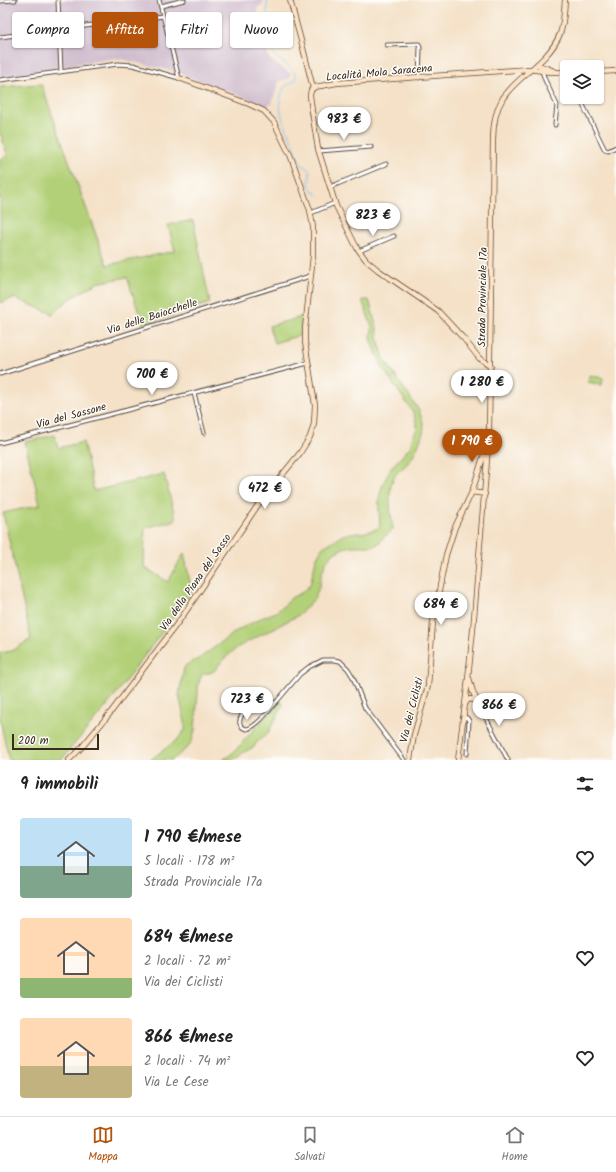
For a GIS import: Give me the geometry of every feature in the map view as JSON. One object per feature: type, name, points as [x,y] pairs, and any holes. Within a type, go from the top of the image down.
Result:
[{"type":"street","points":[[0,2],[15,0]]},
{"type":"street","points":[[58,0],[59,12]]},
{"type":"street","points":[[0,80],[120,64],[180,78],[159,0]]},
{"type":"street","points":[[161,6],[184,0]]},
{"type":"street","points":[[290,0],[313,88]]},
{"type":"street","name":"Strada Provinciale 17a","points":[[458,760],[467,689],[489,440],[493,129],[497,111],[503,98],[514,85],[537,65],[551,49],[559,35],[563,22],[565,0]]},
{"type":"street","points":[[84,27],[163,16]]},
{"type":"street","points":[[0,37],[12,36]]},
{"type":"street","points":[[387,45],[419,44],[419,78]]},
{"type":"street","points":[[60,48],[61,72]]},
{"type":"street","points":[[537,65],[557,72]]},
{"type":"street","name":"Località Mola Saracena","points":[[491,366],[479,358],[464,339],[437,310],[378,270],[366,260],[359,251],[349,234],[335,203],[318,151],[310,94],[316,86],[337,83],[532,69],[557,72]]},
{"type":"street","points":[[542,71],[558,105],[555,125]]},
{"type":"street","points":[[604,72],[616,71]]},
{"type":"street","name":"Via della Piana del Sasso","points":[[69,760],[82,747],[111,712],[182,617],[258,505],[305,445],[311,433],[315,419],[314,399],[305,338],[314,243],[313,223],[311,213],[289,151],[275,123],[268,115],[252,105],[180,78]]},
{"type":"street","points":[[582,104],[605,150],[608,151],[616,147]]},
{"type":"street","points":[[318,151],[371,147]]},
{"type":"street","points":[[330,187],[386,164]]},
{"type":"street","points":[[311,213],[335,203]]},
{"type":"street","points":[[359,251],[394,236]]},
{"type":"street","name":"Via delle Baiocchelle","points":[[0,374],[310,276]]},
{"type":"street","name":"Via del Sassone","points":[[0,443],[308,363]]},
{"type":"street","points":[[194,393],[204,433]]},
{"type":"street","name":"Via dei Ciclisti","points":[[410,760],[414,735],[428,686],[433,622],[446,555],[455,527],[472,492],[489,440]]},
{"type":"street","points":[[472,492],[485,494]]},
{"type":"street","points":[[275,703],[253,703],[240,717],[240,724],[246,729],[252,727],[258,722],[306,669],[321,661],[340,661],[348,668],[353,677],[366,710],[404,760]]},
{"type":"street","points":[[468,674],[477,701],[508,760]]},
{"type":"street","points":[[467,689],[473,692]]},
{"type":"street","points":[[467,689],[477,701]]},
{"type":"street","points":[[465,704],[467,700],[470,699],[477,701]]},
{"type":"street","points":[[463,716],[469,720],[467,754]]},
{"type":"shaded area","points":[[0,0],[263,0],[263,4],[257,8],[258,12],[230,12],[230,48],[266,48],[269,59],[291,74],[288,79],[279,81],[272,103],[265,107],[259,103],[173,71],[116,58],[0,77]]},
{"type":"green space","points":[[41,84],[107,265],[175,251],[168,225],[193,220],[210,303],[143,325],[127,277],[97,283],[68,300],[53,314],[14,298],[0,303],[0,159],[8,156],[0,133],[0,87]]},
{"type":"green space","points":[[362,300],[369,300],[385,361],[418,409],[424,427],[420,441],[412,457],[396,474],[391,485],[390,504],[393,529],[376,545],[352,546],[343,548],[333,554],[326,562],[315,598],[299,615],[238,647],[224,659],[214,671],[202,674],[198,685],[195,730],[192,741],[187,748],[172,760],[150,760],[177,740],[185,730],[185,722],[179,695],[184,668],[186,665],[200,658],[238,630],[276,612],[291,598],[301,593],[310,585],[316,559],[322,548],[343,535],[350,533],[362,533],[377,529],[380,526],[379,498],[382,486],[391,468],[410,447],[417,429],[417,425],[413,412],[383,369],[371,339],[372,327]]},
{"type":"green space","points":[[302,317],[301,335],[274,343],[269,326]]},
{"type":"green space","points":[[589,375],[603,378],[602,385],[588,382]]},
{"type":"green space","points":[[54,435],[58,448],[83,442],[94,491],[164,474],[176,520],[145,528],[144,567],[168,582],[184,553],[192,592],[110,702],[61,760],[9,760],[0,721],[0,653],[12,651],[31,639],[3,513],[40,505],[25,442]]},
{"type":"green space","points":[[278,702],[282,702],[283,705],[268,733],[256,743],[254,747],[244,752],[234,760],[223,760],[234,752]]},
{"type":"waterway","points":[[267,0],[267,19],[274,31],[275,37],[274,55],[293,70],[297,78],[285,87],[281,96],[280,103],[282,116],[299,160],[310,173],[310,187],[318,195]]}]
